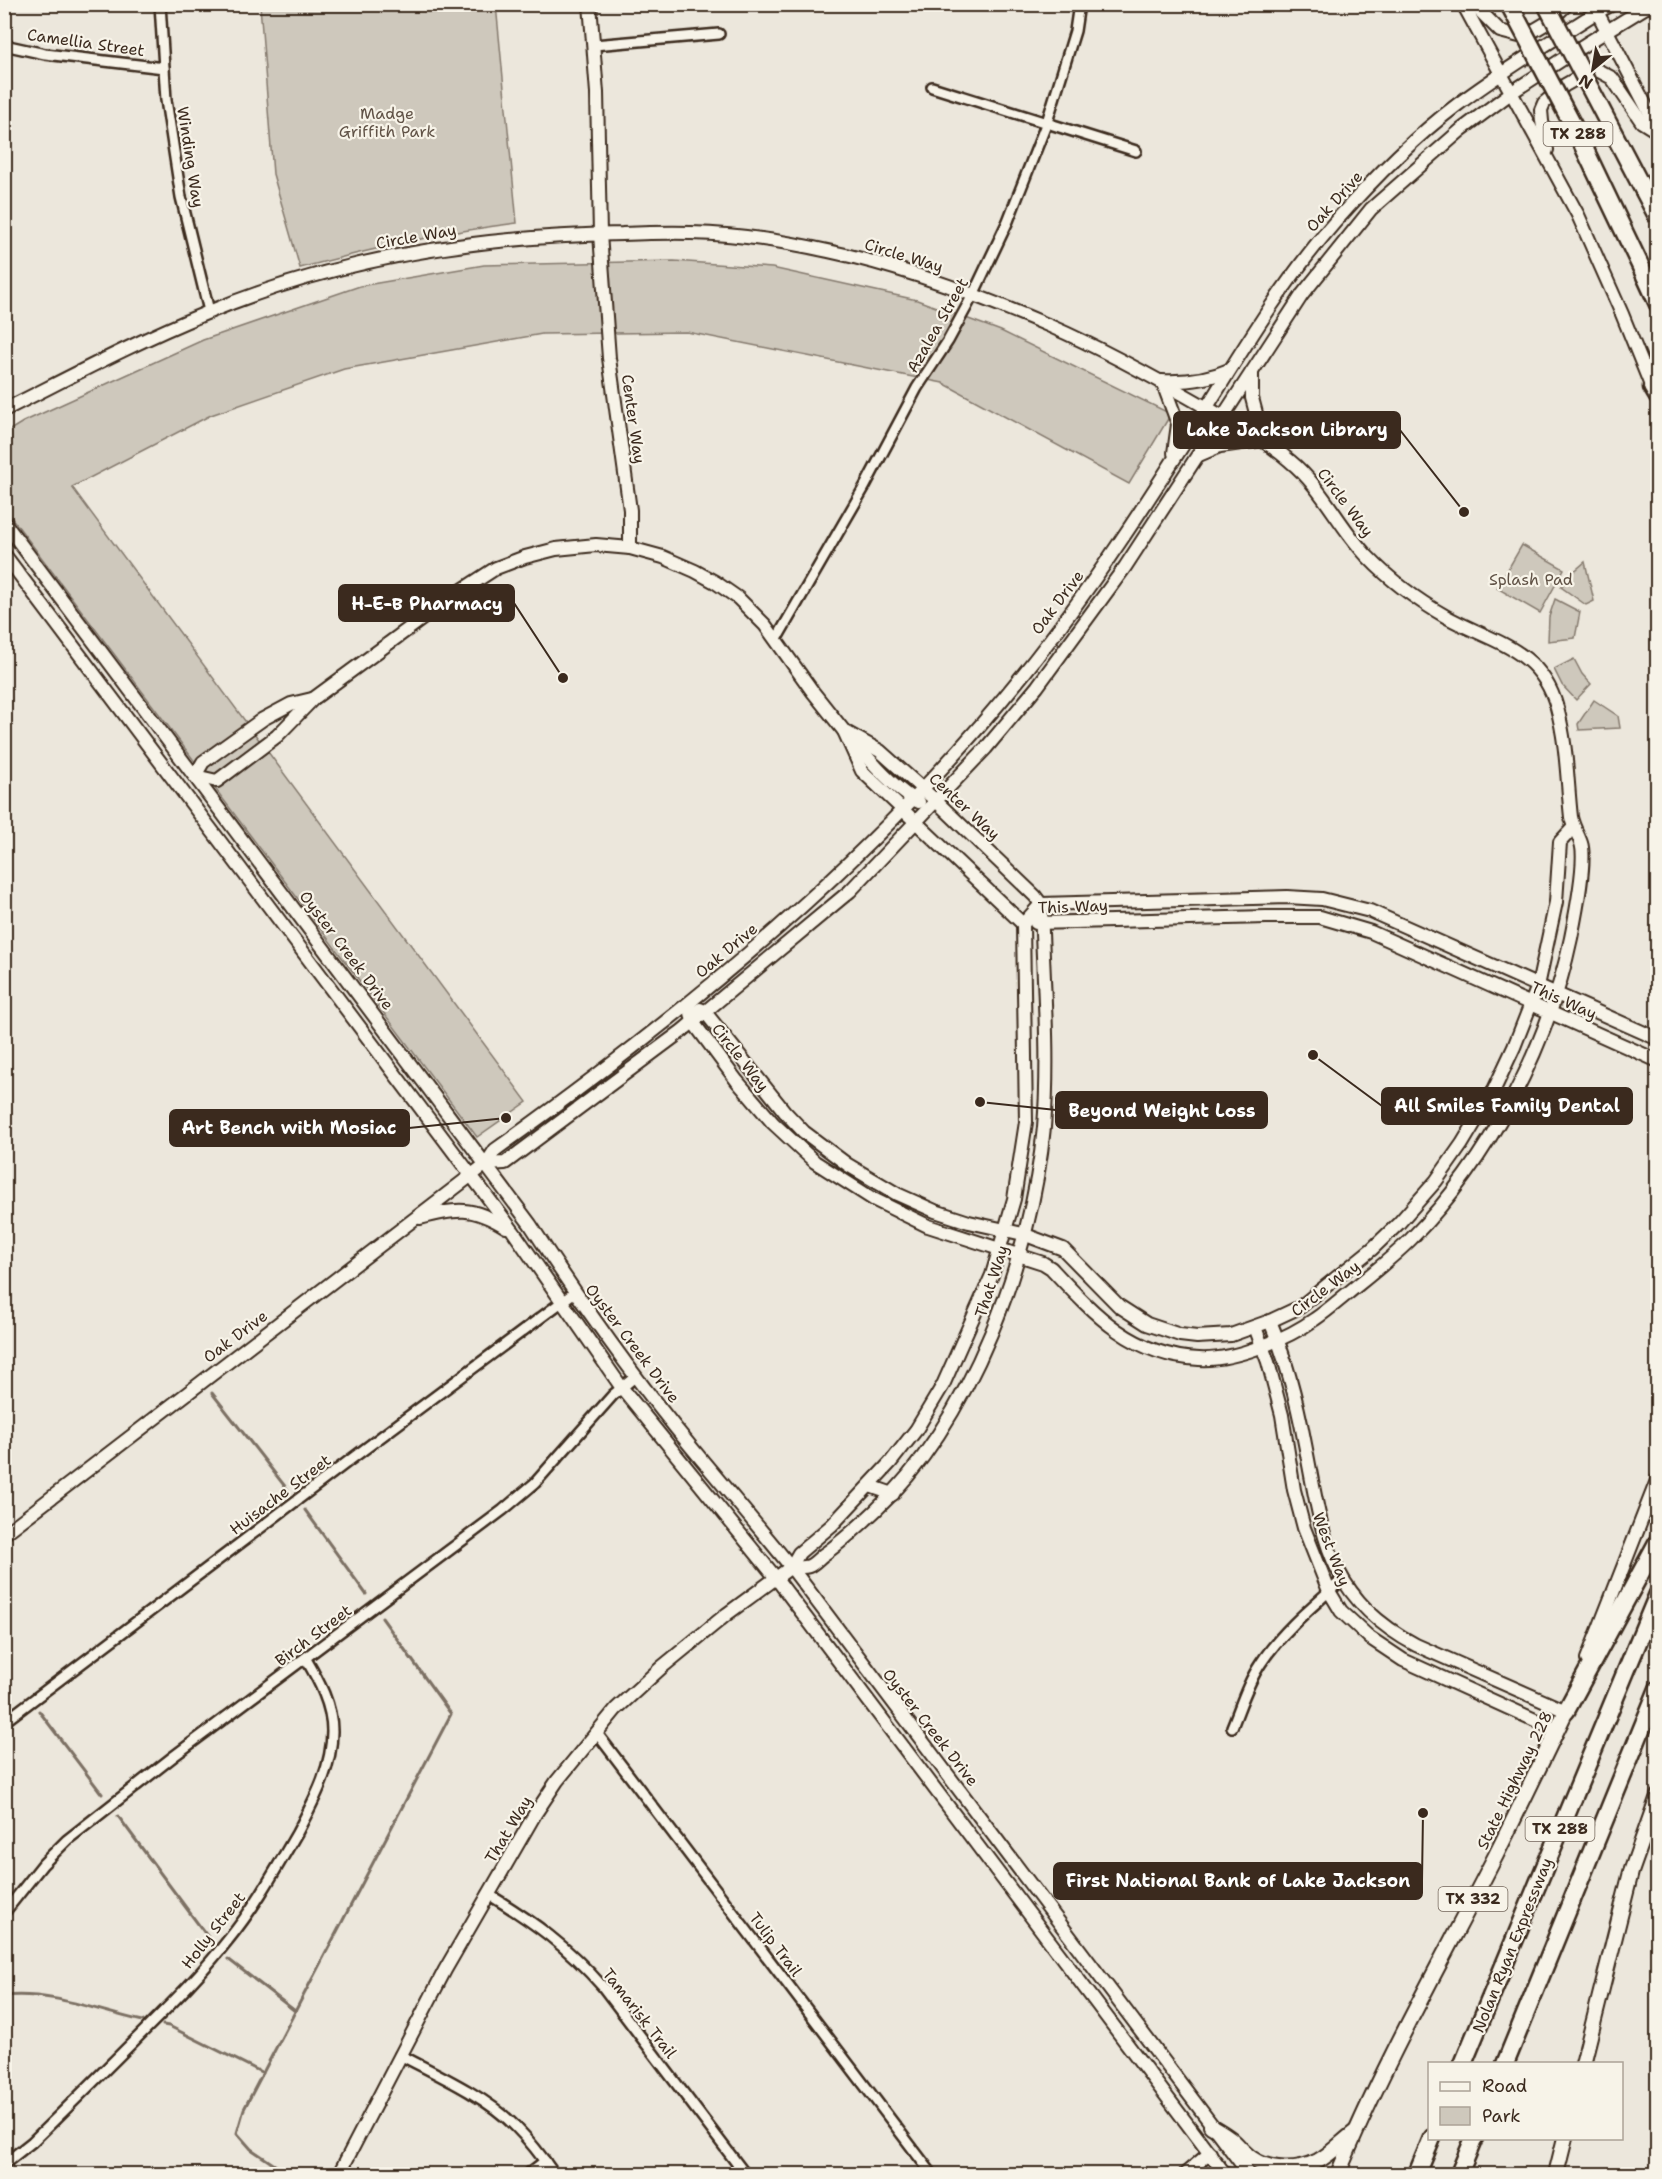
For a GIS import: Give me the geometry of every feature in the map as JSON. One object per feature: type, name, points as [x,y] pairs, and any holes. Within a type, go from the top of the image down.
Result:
[{"type":"highway","name":"TX 288","points":[[1509,4],[1578,133],[1658,304]]},
{"type":"highway","name":"TX 288","points":[[1546,4],[1658,218]]},
{"type":"highway","points":[[1566,1711],[1658,1541]]},
{"type":"highway","name":"Nolan Ryan Expressway","points":[[1464,2062],[1658,1594]]},
{"type":"highway","name":"TX 288","points":[[1506,2062],[1658,1689]]},
{"type":"highway","points":[[1418,2175],[1432,2140]]},
{"type":"highway","points":[[1459,2175],[1474,2140]]},
{"type":"main road","name":"State Highway 228","points":[[1356,2130],[1405,2030],[1497,1854],[1566,1711]]},
{"type":"main road","points":[[1584,2062],[1631,1872],[1658,1796]]},
{"type":"main road","points":[[1211,2126],[1230,2137],[1257,2162],[1272,2168],[1288,2169],[1320,2160],[1356,2130]]},
{"type":"main road","name":"TX 332","points":[[1338,2175],[1356,2130]]},
{"type":"main road","points":[[1556,2175],[1565,2140]]},
{"type":"street","name":"Winding Way","points":[[160,4],[166,100],[181,197],[209,311]]},
{"type":"street","name":"Center Way","points":[[590,4],[599,143],[600,234],[609,358],[630,510],[630,548],[663,557],[715,582],[765,625],[844,731],[862,771],[1023,924]]},
{"type":"street","name":"Azalea Street","points":[[776,640],[865,486],[917,388],[948,341],[973,295],[1008,221],[1047,122],[1075,31],[1079,4]]},
{"type":"street","points":[[1463,4],[1578,215],[1656,395]]},
{"type":"street","points":[[1473,4],[1500,31],[1523,37],[1550,21],[1567,4]]},
{"type":"street","name":"Oak Drive","points":[[4,1534],[416,1219],[486,1164],[495,1150],[689,1003],[807,904],[902,810],[975,732],[1068,616],[1125,535],[1287,284],[1347,209],[1393,161],[1454,107],[1595,8],[1613,4]]},
{"type":"street","name":"Oak Drive","points":[[486,1164],[505,1163],[693,1022],[850,891],[986,748],[1037,687],[1125,567],[1302,295],[1371,209],[1461,130],[1512,93],[1651,4]]},
{"type":"street","points":[[1595,8],[1658,130]]},
{"type":"street","points":[[594,45],[719,34]]},
{"type":"street","name":"Camellia Street","points":[[4,45],[45,54],[164,68]]},
{"type":"street","points":[[1549,164],[1541,110],[1544,103],[1565,85],[1590,71],[1599,71],[1612,78],[1642,122],[1658,130]]},
{"type":"street","points":[[932,87],[1136,152]]},
{"type":"street","points":[[1423,134],[1438,150]]},
{"type":"street","points":[[1393,161],[1407,176]]},
{"type":"street","points":[[1347,209],[1359,223]]},
{"type":"street","name":"Circle Way","points":[[4,410],[127,348],[209,311],[313,276],[391,256],[490,241],[600,234],[694,233],[824,250],[896,267],[973,295],[1076,337],[1162,381],[1263,440],[1287,458],[1310,480],[1356,544],[1399,584],[1451,619],[1520,652],[1538,670],[1553,695],[1562,732],[1572,828],[1583,846],[1572,931],[1555,994],[1526,1068],[1508,1107],[1479,1154],[1450,1195],[1413,1236],[1393,1256],[1314,1320],[1278,1340],[1218,1359],[1183,1358],[1147,1348],[1103,1322],[1051,1268],[1018,1254],[949,1234],[890,1209],[814,1162],[773,1123],[737,1081],[693,1022],[689,1003]]},
{"type":"street","points":[[1287,284],[1302,295]]},
{"type":"street","points":[[1172,460],[1178,424],[1162,381],[1189,382],[1216,376],[1230,370]]},
{"type":"street","points":[[1199,455],[1220,446],[1263,440],[1252,398],[1252,372]]},
{"type":"street","name":"Oyster Creek Drive","points":[[4,522],[486,1164],[636,1376],[791,1567],[1249,2175]]},
{"type":"street","points":[[313,699],[291,704],[263,720],[203,762],[195,776],[216,781],[277,736],[313,699],[453,596],[496,568],[556,549],[596,545],[630,548]]},
{"type":"street","name":"Oyster Creek Drive","points":[[4,554],[513,1231],[622,1388],[776,1578],[1225,2175]]},
{"type":"street","name":"Center Way","points":[[844,731],[880,751],[936,801],[1041,904]]},
{"type":"street","points":[[844,731],[867,757],[912,799],[921,803],[936,801]]},
{"type":"street","name":"Circle Way","points":[[689,1003],[705,1012],[785,1112],[804,1132],[848,1165],[897,1194],[954,1217],[1023,1234],[1063,1249],[1119,1306],[1147,1324],[1180,1335],[1197,1337],[1231,1335],[1270,1322],[1300,1306],[1372,1249],[1399,1223],[1436,1181],[1462,1144],[1491,1094],[1532,1004],[1556,902],[1560,843],[1572,828]]},
{"type":"street","name":"This Way","points":[[1023,924],[1041,904],[1279,897],[1327,899],[1370,911],[1658,1039]]},
{"type":"street","points":[[1041,904],[1042,923]]},
{"type":"street","name":"This Way","points":[[1023,924],[1320,917],[1371,932],[1658,1060]]},
{"type":"street","name":"That Way","points":[[791,1567],[808,1566],[846,1539],[893,1494],[931,1445],[961,1396],[998,1316],[1023,1234],[1038,1167],[1044,1126],[1046,1059],[1042,923]]},
{"type":"street","name":"That Way","points":[[339,2175],[400,2055],[488,1894],[557,1781],[616,1709],[662,1667],[791,1567],[799,1553],[832,1525],[870,1486],[916,1430],[943,1385],[979,1306],[1001,1249],[1014,1199],[1026,1122],[1023,924]]},
{"type":"street","points":[[416,1219],[450,1210],[477,1212],[487,1215],[513,1231]]},
{"type":"street","name":"Huisache Street","points":[[4,1722],[575,1292]]},
{"type":"street","name":"West Way","points":[[1270,1322],[1293,1386],[1320,1521],[1332,1557],[1353,1597],[1365,1611],[1396,1635],[1566,1711]]},
{"type":"street","name":"West Way","points":[[1255,1327],[1282,1415],[1294,1490],[1304,1528],[1329,1592],[1341,1611],[1355,1626],[1385,1649],[1421,1669],[1557,1730]]},
{"type":"street","name":"Birch Street","points":[[4,1913],[43,1864],[67,1840],[174,1756],[503,1510],[535,1483],[622,1388],[636,1376]]},
{"type":"street","name":"State Highway 228","points":[[1566,1711],[1658,1478]]},
{"type":"street","points":[[870,1486],[893,1494]]},
{"type":"street","points":[[1304,1528],[1320,1521]]},
{"type":"street","points":[[1232,1727],[1251,1681],[1261,1664],[1285,1632],[1342,1579]]},
{"type":"street","points":[[1385,1649],[1396,1635]]},
{"type":"street","name":"Holly Street","points":[[4,2164],[32,2142],[189,1986],[230,1939],[275,1872],[317,1795],[327,1770],[331,1747],[332,1729],[328,1706],[320,1684],[306,1659]]},
{"type":"street","points":[[1483,1696],[1491,1679]]},
{"type":"street","name":"Tulip Trail","points":[[596,1732],[932,2175]]},
{"type":"street","name":"Tamarisk Trail","points":[[488,1894],[532,1921],[582,1963],[603,1987],[745,2175]]},
{"type":"street","points":[[400,2055],[483,2101],[515,2126],[554,2175]]},
{"type":"street","points":[[1185,2175],[1210,2153]]},
{"type":"street","points":[[528,2175],[544,2161]]},
{"type":"green space","name":"Madge Griffith Park","points":[[260,5],[496,5],[517,223],[408,242],[300,268],[273,174]]},
{"type":"green space","points":[[674,261],[772,268],[917,300],[1001,331],[1171,414],[1129,484],[943,383],[687,332],[542,334],[344,369],[211,415],[72,487],[527,1102],[477,1137],[5,509],[5,433],[23,422],[203,340],[360,286],[484,265]]},
{"type":"green space","name":"Splash Pad","points":[[1522,545],[1564,569],[1540,613],[1497,588]]},
{"type":"green space","points":[[1585,562],[1594,601],[1586,605],[1561,587]]},
{"type":"green space","points":[[1555,599],[1580,612],[1575,638],[1548,641],[1549,617]]},
{"type":"green space","points":[[1574,659],[1582,674],[1591,684],[1576,700],[1562,685],[1554,669]]},
{"type":"green space","points":[[1594,700],[1618,716],[1620,728],[1579,730],[1578,724]]},
{"type":"waterway","points":[[212,1393],[287,1489]]},
{"type":"waterway","points":[[305,1510],[366,1594]]},
{"type":"waterway","points":[[288,2174],[251,2149],[237,2133],[244,2109],[451,1714],[382,1618]]},
{"type":"waterway","points":[[39,1711],[102,1794]]},
{"type":"waterway","points":[[118,1816],[210,1940]]},
{"type":"waterway","points":[[228,1959],[295,2011]]},
{"type":"waterway","points":[[4,1996],[40,1996],[57,1999],[143,2021]]},
{"type":"waterway","points":[[163,2025],[263,2073]]},
{"type":"place","name":"Lake Jackson Library","points":[[1464,512]]},
{"type":"place","name":"H-E-B Pharmacy","points":[[563,678]]},
{"type":"place","name":"All Smiles Family Dental","points":[[1313,1055]]},
{"type":"place","name":"Beyond Weight Loss","points":[[980,1102]]},
{"type":"place","name":"Art Bench with Mosiac","points":[[506,1118]]},
{"type":"place","name":"First National Bank of Lake Jackson","points":[[1423,1813]]}]
